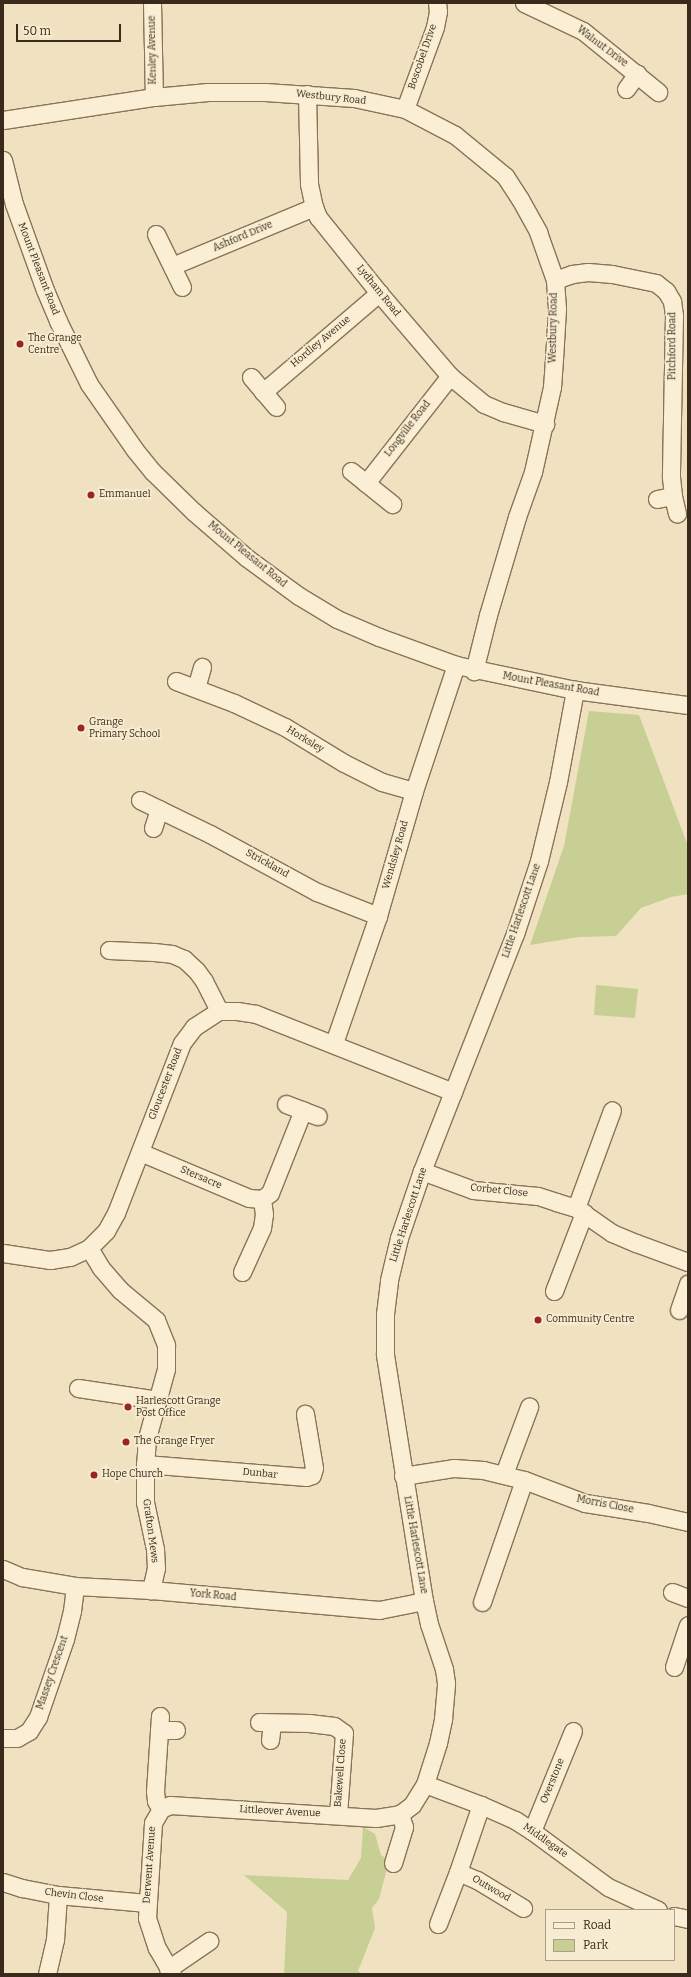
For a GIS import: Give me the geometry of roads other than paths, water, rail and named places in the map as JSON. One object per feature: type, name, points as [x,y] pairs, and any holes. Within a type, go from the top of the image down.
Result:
[{"type":"street","name":"Kenley Avenue","points":[[152,3],[154,97]]},
{"type":"street","name":"Boscobel Drive","points":[[405,109],[435,27],[438,11],[437,3]]},
{"type":"street","name":"Walnut Drive","points":[[524,3],[583,31],[658,92]]},
{"type":"street","name":"Walnut Drive","points":[[626,89],[636,74]]},
{"type":"street","name":"Westbury Road","points":[[3,120],[154,97],[208,92],[307,94],[354,98],[405,109],[455,135],[505,176],[520,199],[538,232],[555,280],[556,309],[554,359],[552,386],[545,424],[533,472],[517,517],[488,615],[474,671]]},
{"type":"street","name":"Lydham Road","points":[[307,94],[309,184],[314,207],[318,216],[379,293],[450,376],[484,404],[503,412],[545,424]]},
{"type":"street","name":"Mount Pleasant Road","points":[[3,160],[14,204],[58,321],[90,384],[109,413],[153,472],[220,535],[247,558],[299,596],[337,619],[379,638],[456,666],[474,671],[575,690],[688,705]]},
{"type":"street","name":"Ashford Drive","points":[[172,266],[314,207]]},
{"type":"street","points":[[156,234],[182,287]]},
{"type":"street","name":"Pitchford Road","points":[[555,280],[572,274],[588,272],[612,274],[656,283],[666,290],[672,301],[674,315],[671,477],[665,497],[677,514]]},
{"type":"street","name":"Hordley Avenue","points":[[263,392],[379,293]]},
{"type":"street","name":"Longville Road","points":[[366,482],[450,376]]},
{"type":"street","points":[[251,377],[276,407]]},
{"type":"street","points":[[351,471],[392,504]]},
{"type":"street","name":"Wendsley Road","points":[[334,1043],[378,916],[414,791],[456,666]]},
{"type":"street","points":[[196,688],[202,667]]},
{"type":"street","name":"Horksley","points":[[176,680],[234,703],[285,727],[344,763],[382,782],[414,791]]},
{"type":"street","name":"Little Harlescott Lane","points":[[400,1814],[412,1805],[425,1784],[443,1719],[446,1683],[444,1669],[429,1624],[424,1601],[403,1476],[385,1354],[385,1314],[389,1280],[399,1238],[422,1171],[515,934],[539,861],[558,782],[575,690]]},
{"type":"street","name":"Strickland","points":[[140,800],[210,834],[317,892],[378,916]]},
{"type":"street","points":[[153,828],[159,809]]},
{"type":"street","points":[[109,950],[172,954],[184,959],[196,970],[219,1011],[237,1011],[256,1014],[334,1043],[453,1092]]},
{"type":"street","name":"Gloucester Road","points":[[3,1253],[50,1260],[70,1258],[89,1248],[106,1231],[116,1213],[182,1043],[194,1027],[219,1011]]},
{"type":"street","points":[[242,1272],[262,1228],[264,1214],[262,1200],[270,1194],[310,1113],[286,1104]]},
{"type":"street","points":[[554,1291],[576,1228],[612,1110]]},
{"type":"street","name":"Stersacre","points":[[140,1152],[243,1195],[262,1200]]},
{"type":"street","name":"Corbet Close","points":[[422,1171],[473,1190],[538,1196],[580,1211],[612,1232],[636,1243],[688,1262]]},
{"type":"street","name":"Grafton Mews","points":[[89,1248],[101,1268],[120,1290],[157,1323],[166,1346],[166,1369],[147,1438],[145,1464],[145,1502],[155,1549],[156,1568],[151,1590]]},
{"type":"street","points":[[679,1310],[688,1284]]},
{"type":"street","points":[[78,1388],[158,1400]]},
{"type":"street","points":[[504,1474],[530,1407]]},
{"type":"street","name":"Dunbar","points":[[145,1464],[306,1477],[312,1475],[314,1468],[305,1414]]},
{"type":"street","name":"Morris Close","points":[[403,1476],[454,1468],[483,1470],[524,1480],[585,1503],[648,1513],[688,1522]]},
{"type":"street","points":[[482,1602],[524,1480]]},
{"type":"street","name":"York Road","points":[[3,1569],[22,1577],[75,1586],[151,1590],[379,1610],[424,1601]]},
{"type":"street","name":"Massey Crescent","points":[[3,1738],[17,1738],[29,1731],[38,1717],[65,1639],[72,1611],[75,1586]]},
{"type":"street","points":[[672,1592],[688,1598]]},
{"type":"street","points":[[674,1667],[688,1626]]},
{"type":"street","points":[[161,1809],[156,1801],[155,1791],[159,1723],[176,1730]]},
{"type":"street","name":"Bakewell Close","points":[[270,1740],[265,1723],[309,1723],[334,1726],[344,1733],[338,1815]]},
{"type":"street","name":"Overstone","points":[[532,1831],[573,1731]]},
{"type":"street","name":"Middlegate","points":[[425,1784],[481,1805],[515,1820],[608,1887],[656,1909]]},
{"type":"street","name":"Outwood","points":[[438,1924],[481,1805]]},
{"type":"street","name":"Littleover Avenue","points":[[161,1809],[170,1806],[376,1818],[400,1814]]},
{"type":"street","name":"Derwent Avenue","points":[[161,1809],[153,1823],[147,1918],[152,1934],[170,1972]]},
{"type":"street","points":[[393,1863],[404,1827],[400,1814]]},
{"type":"street","name":"Outwood","points":[[458,1872],[477,1880],[523,1908]]},
{"type":"street","name":"Chevin Close","points":[[3,1882],[22,1888],[58,1895],[147,1903]]},
{"type":"street","points":[[47,1974],[55,1940],[58,1895]]},
{"type":"street","points":[[675,1916],[688,1919]]},
{"type":"street","points":[[170,1972],[209,1942]]},
{"type":"place","name":"The Grange Centre","points":[[20,344]]},
{"type":"place","name":"Emmanuel","points":[[91,495]]},
{"type":"place","name":"Grange Primary School","points":[[81,728]]},
{"type":"place","name":"Community Centre","points":[[538,1320]]},
{"type":"place","name":"Harlescott Grange Post Office","points":[[128,1407]]},
{"type":"place","name":"The Grange Fryer","points":[[126,1442]]},
{"type":"place","name":"Hope Church","points":[[94,1475]]}]
